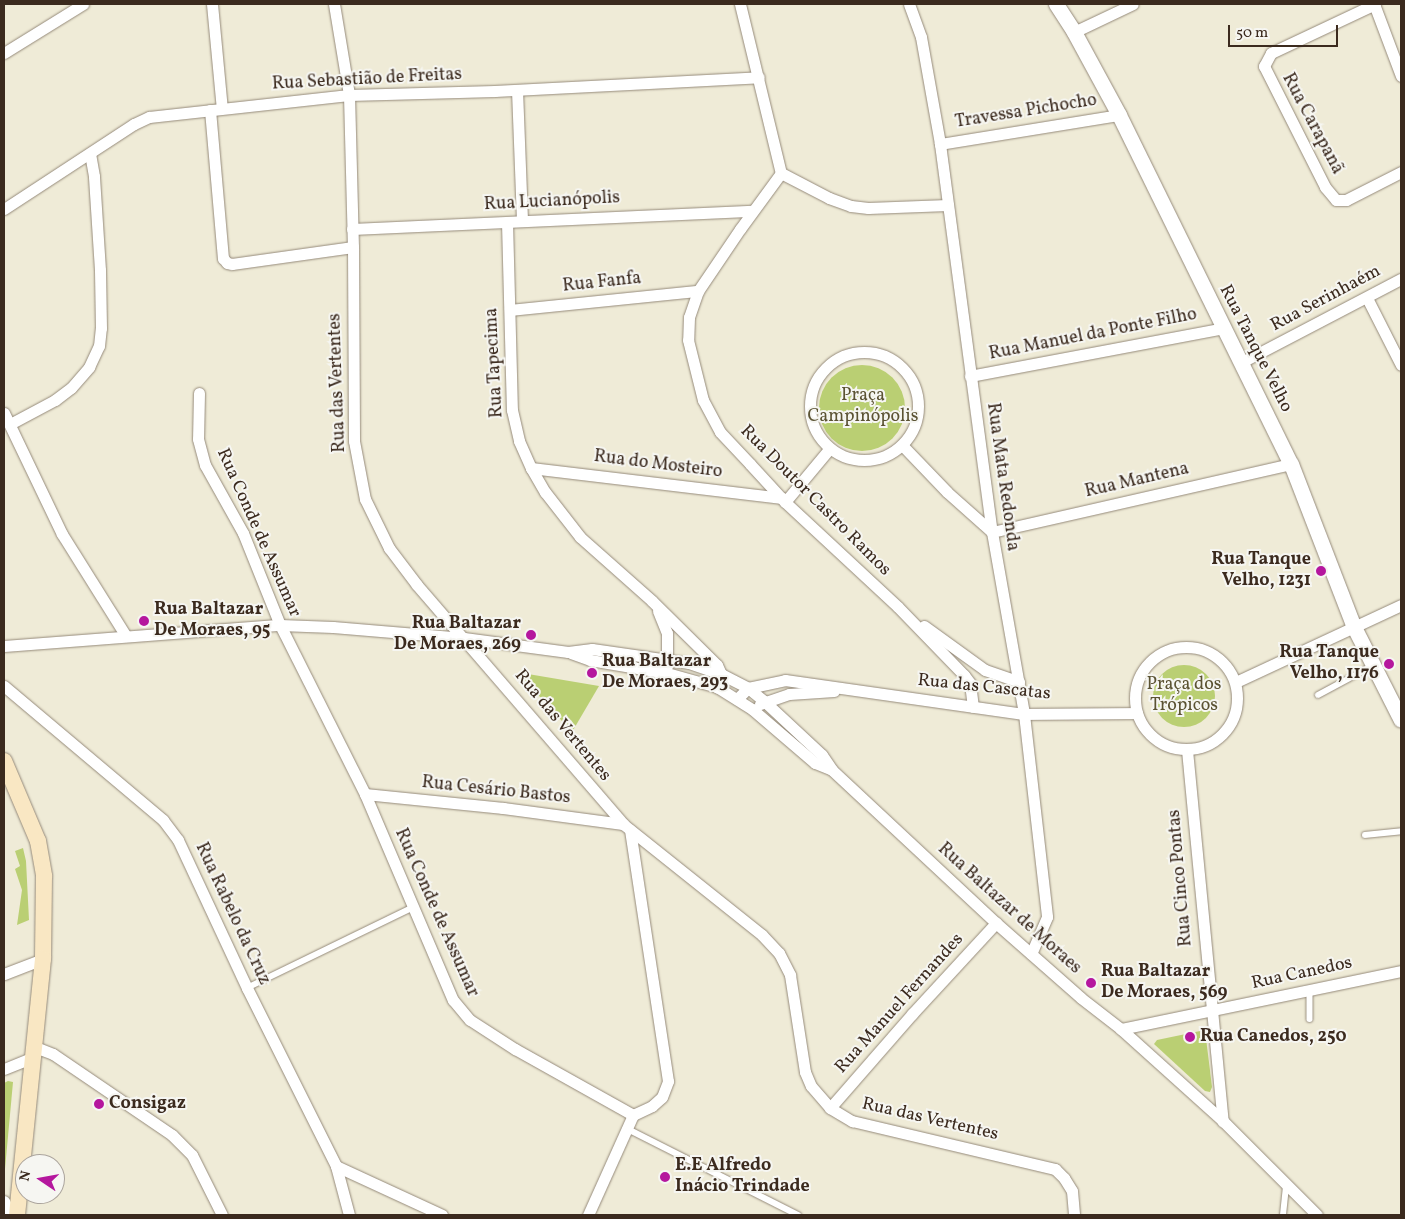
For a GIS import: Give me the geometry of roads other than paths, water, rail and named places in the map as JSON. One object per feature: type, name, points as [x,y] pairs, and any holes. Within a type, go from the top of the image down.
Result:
[{"type":"main road","points":[[4,761],[38,841],[44,876],[43,959],[17,1215]]},
{"type":"street","points":[[4,53],[83,4]]},
{"type":"street","points":[[212,4],[222,109]]},
{"type":"street","name":"Rua das Vertentes","points":[[334,4],[348,95],[353,247],[354,441],[365,499],[389,548],[416,585],[464,638],[626,827],[762,934],[779,953],[790,975],[805,1072],[810,1086],[830,1108],[852,1121],[1055,1169],[1072,1191],[1074,1215]]},
{"type":"street","points":[[740,4],[781,173],[829,198],[851,206],[868,208],[948,205]]},
{"type":"street","name":"Rua Mata Redonda","points":[[909,4],[915,15],[921,37],[940,144],[992,532],[1024,714],[1047,917],[1032,954]]},
{"type":"street","name":"Rua Tanque Velho","points":[[1056,4],[1074,32],[1118,115],[1291,464],[1353,626],[1401,720]]},
{"type":"street","points":[[1074,32],[1134,4]]},
{"type":"street","points":[[1374,4],[1401,76]]},
{"type":"street","name":"Rua Carapanã","points":[[1374,4],[1270,53],[1264,66],[1267,76],[1325,187],[1336,200],[1346,200],[1401,172]]},
{"type":"street","name":"Rua Sebastião de Freitas","points":[[4,209],[134,124],[150,117],[348,95],[517,90],[759,77]]},
{"type":"street","points":[[517,90],[522,221]]},
{"type":"street","points":[[210,110],[223,258],[227,263],[232,264],[353,247]]},
{"type":"street","name":"Travessa Pichocho","points":[[940,144],[1118,115]]},
{"type":"street","points":[[10,424],[55,400],[71,388],[90,367],[98,346],[101,328],[100,270],[94,176],[90,153]]},
{"type":"street","name":"Rua Doutor Castro Ramos","points":[[781,173],[698,291],[689,317],[688,340],[703,400],[720,432],[783,500],[898,608],[970,683]]},
{"type":"street","name":"Rua Lucianópolis","points":[[352,229],[753,211]]},
{"type":"street","name":"Rua Tapecima","points":[[507,222],[512,410],[519,441],[531,468],[545,492],[580,537],[652,601],[718,664],[722,674]]},
{"type":"street","name":"Rua Serinhaém","points":[[1240,363],[1401,279]]},
{"type":"street","name":"Rua Fanfa","points":[[510,310],[698,291]]},
{"type":"street","points":[[1367,298],[1401,365]]},
{"type":"street","name":"Rua Manuel da Ponte Filho","points":[[970,376],[1223,328]]},
{"type":"street","points":[[854,352],[871,352],[888,356],[902,366],[912,380],[918,397],[918,414],[912,431],[902,444],[889,454],[874,459],[859,460],[843,456],[830,448],[819,434],[812,418],[811,401],[815,384],[824,370],[838,359],[854,352]]},
{"type":"street","name":"Rua Conde de Assumar","points":[[198,393],[198,440],[205,465],[243,533],[280,625],[365,794],[453,1000],[470,1020],[555,1073],[633,1115]]},
{"type":"street","points":[[4,413],[62,534],[126,636]]},
{"type":"street","points":[[902,444],[947,492],[992,532]]},
{"type":"street","points":[[783,500],[830,448]]},
{"type":"street","name":"Rua Mantena","points":[[992,532],[1291,464]]},
{"type":"street","name":"Rua do Mosteiro","points":[[531,468],[783,500]]},
{"type":"street","name":"Rua Tapecima","points":[[652,601],[667,633],[667,673]]},
{"type":"street","points":[[1236,682],[1401,605]]},
{"type":"street","name":"Rua Doutor Castro Ramos","points":[[898,608],[985,670],[1019,682]]},
{"type":"street","name":"Rua Baltazar de Moraes","points":[[4,646],[280,625],[333,627],[464,638],[568,652],[592,661],[667,673],[717,687],[752,709],[815,763],[832,770]]},
{"type":"street","points":[[1180,646],[1198,647],[1214,654],[1227,666],[1236,682],[1238,699],[1235,715],[1227,729],[1216,741],[1201,748],[1187,750],[1169,747],[1155,740],[1144,728],[1137,713],[1134,696],[1138,678],[1148,663],[1163,652],[1180,646]]},
{"type":"street","name":"Rua Baltazar de Moraes","points":[[568,652],[592,649],[689,663],[722,674],[748,688],[822,755],[832,770],[996,923],[1080,998],[1121,1030],[1223,1121],[1318,1215]]},
{"type":"street","points":[[973,707],[970,683],[976,674],[985,670]]},
{"type":"street","points":[[717,687],[722,674]]},
{"type":"street","name":"Rua das Cascatas","points":[[748,688],[785,680],[1024,714],[1137,713]]},
{"type":"street","name":"Rua Rabelo da Cruz","points":[[4,686],[162,820],[178,840],[247,988],[336,1166],[349,1215]]},
{"type":"street","points":[[737,699],[748,688]]},
{"type":"street","name":"Rua das Cascatas","points":[[752,709],[764,701],[796,693],[858,689]]},
{"type":"street","name":"Rua Cinco Pontas","points":[[1187,750],[1223,1121]]},
{"type":"street","name":"Rua Cesário Bastos","points":[[365,794],[503,808],[626,827]]},
{"type":"street","points":[[588,1215],[633,1115],[652,1106],[662,1097],[668,1081],[626,827]]},
{"type":"street","name":"Rua Manuel Fernandes","points":[[830,1108],[912,1014],[996,923]]},
{"type":"street","points":[[4,974],[43,959]]},
{"type":"street","name":"Rua Canedos","points":[[1121,1030],[1401,970]]},
{"type":"street","points":[[4,1069],[34,1052],[53,1054],[172,1135],[192,1155],[222,1215]]},
{"type":"street","points":[[336,1166],[442,1215]]},
{"type":"street","points":[[4,1201],[10,1215]]},
{"type":"lane","points":[[1318,694],[1374,665]]},
{"type":"lane","points":[[1365,836],[1401,831]]},
{"type":"lane","points":[[247,988],[414,907]]},
{"type":"lane","points":[[1310,990],[1310,1019]]},
{"type":"lane","points":[[626,1128],[798,1215]]},
{"type":"lane","points":[[1283,1215],[1286,1185]]},
{"type":"place","name":"Rua Tanque Velho, 1231","points":[[1321,571]]},
{"type":"place","name":"Rua Baltazar De Moraes, 95","points":[[144,621]]},
{"type":"place","name":"Rua Baltazar De Moraes, 269","points":[[531,635]]},
{"type":"place","name":"Rua Tanque Velho, 1176","points":[[1389,664]]},
{"type":"place","name":"Rua Baltazar De Moraes, 293","points":[[592,673]]},
{"type":"place","name":"Rua Baltazar De Moraes, 569","points":[[1091,983]]},
{"type":"place","name":"Rua Canedos, 250","points":[[1190,1037]]},
{"type":"place","name":"Consigaz","points":[[99,1104]]},
{"type":"place","name":"E.E Alfredo Inácio Trindade","points":[[665,1177]]},
{"type":"park label","name":"Praça Campinópolis","points":[[863,407]]},
{"type":"park label","name":"Praça dos Trópicos","points":[[1184,696]]}]
